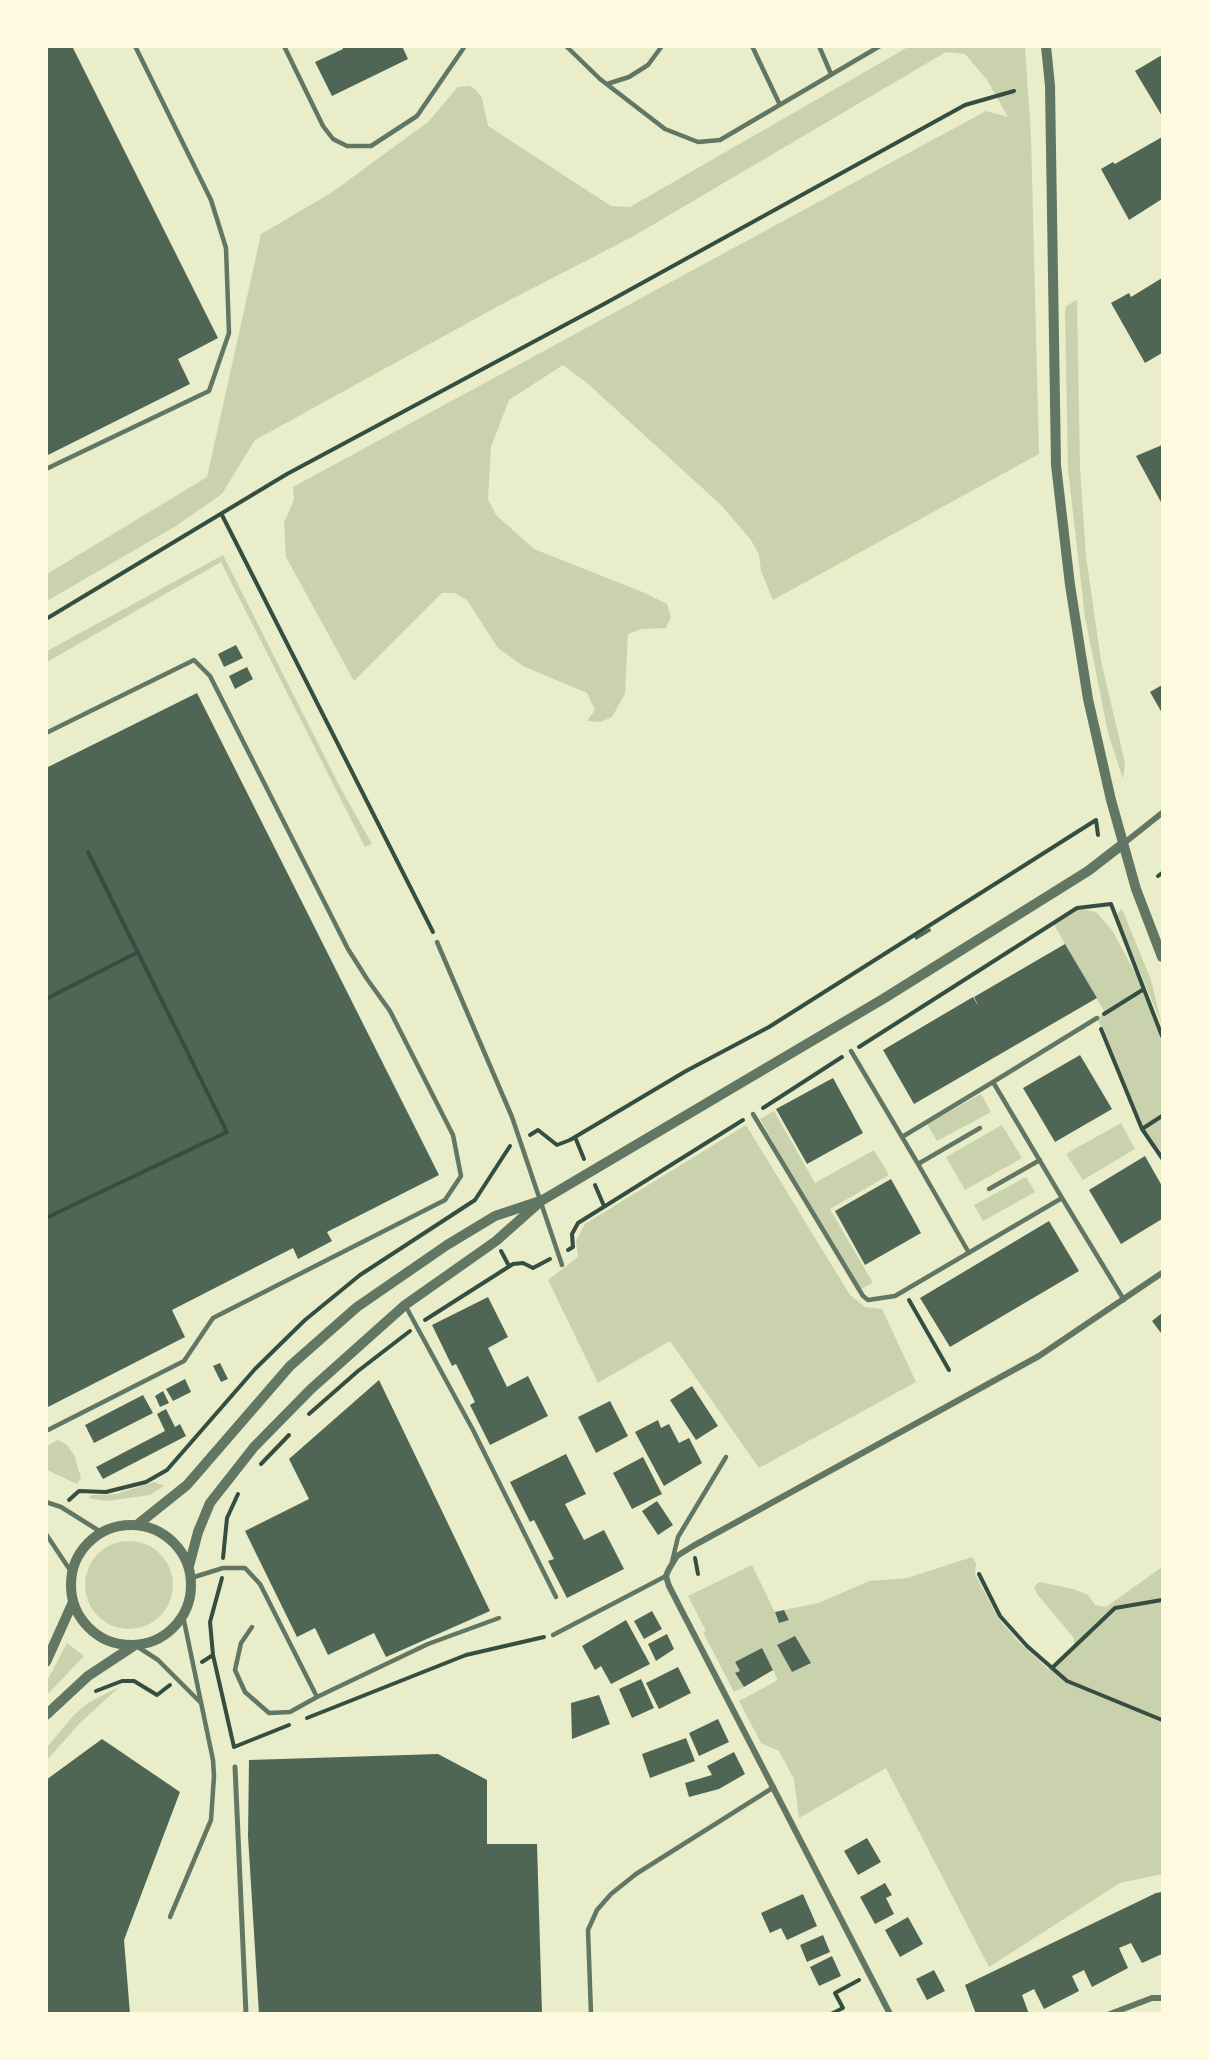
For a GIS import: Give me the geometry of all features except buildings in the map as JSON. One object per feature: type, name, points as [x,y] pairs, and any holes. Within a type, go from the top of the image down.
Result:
[{"type":"street","points":[[1046,46],[1050,86],[1056,465],[1060,508],[1088,699],[1123,844],[1136,889],[1162,957]]},
{"type":"street","points":[[189,1566],[198,1532],[210,1503],[254,1447],[311,1389],[405,1305],[496,1241],[541,1201],[883,999],[1088,871],[1162,813]]},
{"type":"street","points":[[137,1525],[187,1485],[290,1366],[357,1307],[447,1245],[495,1216],[541,1201]]},
{"type":"street","points":[[890,2013],[666,1576],[672,1562],[683,1552],[1002,1378],[1125,1300],[1162,1273]]},
{"type":"street","points":[[137,1525],[153,1528],[166,1535],[180,1549],[189,1566],[190,1598],[183,1616],[171,1631],[154,1641],[135,1645],[115,1644],[97,1635],[82,1620],[73,1602],[74,1562],[85,1545],[101,1532],[116,1526],[137,1525]]},
{"type":"street","points":[[46,1662],[73,1602]]},
{"type":"street","points":[[46,1715],[88,1676],[135,1645]]},
{"type":"street","points":[[235,1767],[246,2013]]},
{"type":"street","points":[[1110,2013],[1152,1998],[1162,1998]]},
{"type":"lane","points":[[46,469],[209,391],[229,333],[226,248],[211,200],[135,46]]},
{"type":"lane","points":[[284,46],[323,126],[333,139],[347,146],[371,146],[417,116],[465,46]]},
{"type":"lane","points":[[566,46],[607,84],[665,129],[698,142],[720,140],[880,46]]},
{"type":"lane","points":[[607,84],[629,77],[648,66],[662,46]]},
{"type":"lane","points":[[752,46],[780,105]]},
{"type":"lane","points":[[819,46],[831,74]]},
{"type":"lane","points":[[46,733],[194,660],[210,676],[348,949],[390,1011],[448,1125],[453,1135],[461,1176],[445,1200],[213,1318],[183,1361],[46,1431]]},
{"type":"lane","points":[[437,942],[512,1117],[562,1265]]},
{"type":"lane","points":[[902,1137],[1097,1018]]},
{"type":"lane","points":[[851,1052],[969,1253]]},
{"type":"lane","points":[[993,1082],[1125,1300]]},
{"type":"lane","points":[[753,1114],[863,1296],[876,1301],[892,1298],[1062,1198]]},
{"type":"lane","points":[[918,1164],[980,1128]]},
{"type":"lane","points":[[989,1189],[1040,1160]]},
{"type":"lane","points":[[405,1305],[473,1430],[556,1597]]},
{"type":"lane","points":[[672,1562],[678,1537],[726,1457]]},
{"type":"lane","points":[[46,1502],[61,1507],[101,1532]]},
{"type":"lane","points":[[46,1534],[72,1573]]},
{"type":"lane","points":[[191,1578],[223,1568],[244,1568],[260,1584],[317,1698]]},
{"type":"lane","points":[[553,1635],[666,1576]]},
{"type":"lane","points":[[170,1917],[211,1820],[213,1760],[183,1616]]},
{"type":"lane","points":[[252,1627],[241,1642],[235,1670],[245,1692],[269,1713],[290,1712],[429,1644],[499,1618]]},
{"type":"lane","points":[[135,1645],[158,1659],[200,1702]]},
{"type":"lane","points":[[591,2013],[588,1930],[604,1902],[636,1874],[774,1787]]},
{"type":"path","points":[[46,618],[222,515],[287,474],[604,304],[965,105],[1014,91]]},
{"type":"path","points":[[222,515],[437,942]]},
{"type":"path","points":[[534,1132],[538,1130],[557,1145],[575,1137],[686,1071],[769,1027],[1096,820],[1098,835]]},
{"type":"path","points":[[46,1218],[227,1132],[88,852]]},
{"type":"path","points":[[1158,876],[1162,873]]},
{"type":"path","points":[[570,1248],[573,1246],[572,1234],[578,1223],[1077,908],[1111,904],[1162,1036]]},
{"type":"path","points":[[46,999],[138,952]]},
{"type":"path","points":[[1144,989],[1097,1018],[1143,1129],[1162,1158]]},
{"type":"path","points":[[1143,1129],[1162,1116]]},
{"type":"path","points":[[575,1137],[581,1152]]},
{"type":"path","points":[[600,1196],[604,1206]]},
{"type":"path","points":[[475,1200],[478,1207]]},
{"type":"path","points":[[505,1258],[509,1266]]},
{"type":"path","points":[[303,1421],[358,1371],[417,1326],[509,1266],[519,1262],[533,1268],[540,1265]]},
{"type":"path","points":[[904,1291],[949,1370]]},
{"type":"path","points":[[255,1470],[295,1429]]},
{"type":"path","points":[[76,1495],[79,1491],[106,1492],[146,1482],[167,1470]]},
{"type":"path","points":[[224,1550],[227,1518],[244,1485]]},
{"type":"path","points":[[695,1558],[698,1574]]},
{"type":"path","points":[[979,1574],[1000,1616],[1067,1681],[1162,1720]]},
{"type":"path","points":[[206,1659],[213,1655],[210,1622],[222,1586]]},
{"type":"path","points":[[1052,1668],[1115,1608],[1162,1600]]},
{"type":"path","points":[[90,1694],[122,1681],[134,1681],[157,1695],[163,1690]]},
{"type":"path","points":[[831,2013],[843,2008],[835,1993],[859,1980]]},
{"type":"green space","points":[[908,47],[1025,47],[1031,136],[1039,454],[773,600],[761,571],[759,555],[751,540],[721,505],[587,383],[563,365],[509,400],[491,447],[488,499],[496,515],[534,549],[667,604],[671,617],[666,628],[642,629],[628,634],[625,694],[612,717],[600,722],[587,721],[595,710],[587,693],[523,666],[498,648],[467,600],[454,593],[442,593],[354,681],[286,557],[284,523],[294,500],[293,487],[986,111],[1008,117],[987,80],[965,54],[946,52],[632,237],[504,303],[255,440],[222,494],[176,526],[47,601],[47,574],[207,477],[261,234],[331,193],[428,122],[458,87],[470,86],[476,90],[482,98],[488,126],[611,206],[630,207]]},
{"type":"green space","points":[[1077,300],[1080,468],[1086,556],[1101,661],[1125,763],[1123,779],[1108,733],[1085,617],[1068,469],[1065,311],[1066,306]]},
{"type":"green space","points":[[223,555],[340,787],[372,844],[365,847],[221,562],[47,662],[47,651]]},
{"type":"green space","points":[[1077,908],[1096,912],[1112,930],[1144,989],[1162,1034],[1162,1158],[1142,1129],[1097,1018],[1105,1013],[1053,923]]},
{"type":"green space","points":[[1122,909],[1151,980],[1162,1025],[1119,921],[1117,914]]},
{"type":"green space","points":[[981,1094],[991,1112],[937,1141],[927,1124]]},
{"type":"green space","points":[[774,1111],[815,1183],[874,1150],[889,1175],[830,1209],[873,1283],[857,1291],[760,1119]]},
{"type":"green space","points":[[1121,1123],[1135,1149],[1083,1180],[1066,1154]]},
{"type":"green space","points":[[746,1125],[850,1295],[865,1307],[882,1309],[916,1382],[759,1468],[670,1341],[598,1383],[548,1280],[578,1257],[576,1241],[585,1224]]},
{"type":"green space","points":[[1002,1125],[1022,1158],[965,1190],[946,1157]]},
{"type":"green space","points":[[1026,1177],[1035,1192],[983,1221],[974,1205]]},
{"type":"green space","points":[[58,1440],[67,1445],[74,1455],[81,1478],[77,1484],[47,1470],[47,1446]]},
{"type":"green space","points":[[154,1482],[164,1486],[150,1495],[106,1501],[88,1498],[92,1495],[116,1494]]},
{"type":"green space","points":[[129,1541],[146,1545],[160,1554],[169,1568],[173,1585],[169,1602],[160,1616],[146,1625],[129,1629],[112,1625],[98,1616],[89,1602],[85,1585],[89,1568],[98,1554],[112,1545]]},
{"type":"green space","points":[[972,1557],[976,1563],[975,1574],[998,1618],[1018,1641],[1048,1669],[1064,1656],[1074,1644],[1074,1638],[1037,1594],[1034,1587],[1039,1582],[1073,1589],[1088,1595],[1095,1605],[1106,1607],[1162,1567],[1162,1874],[1120,1883],[989,1967],[886,1768],[799,1818],[794,1779],[779,1751],[761,1743],[739,1701],[778,1680],[762,1649],[735,1662],[740,1671],[735,1674],[744,1687],[734,1692],[703,1632],[706,1631],[688,1596],[752,1565],[780,1623],[789,1620],[784,1610],[819,1603],[869,1581],[907,1578]],"holes":[[[777,1646],[810,1663],[792,1672]]]},
{"type":"green space","points":[[67,1643],[84,1656],[47,1695],[47,1681]]},
{"type":"green space","points":[[119,1687],[80,1723],[47,1760],[47,1747],[74,1715],[88,1703]]}]
